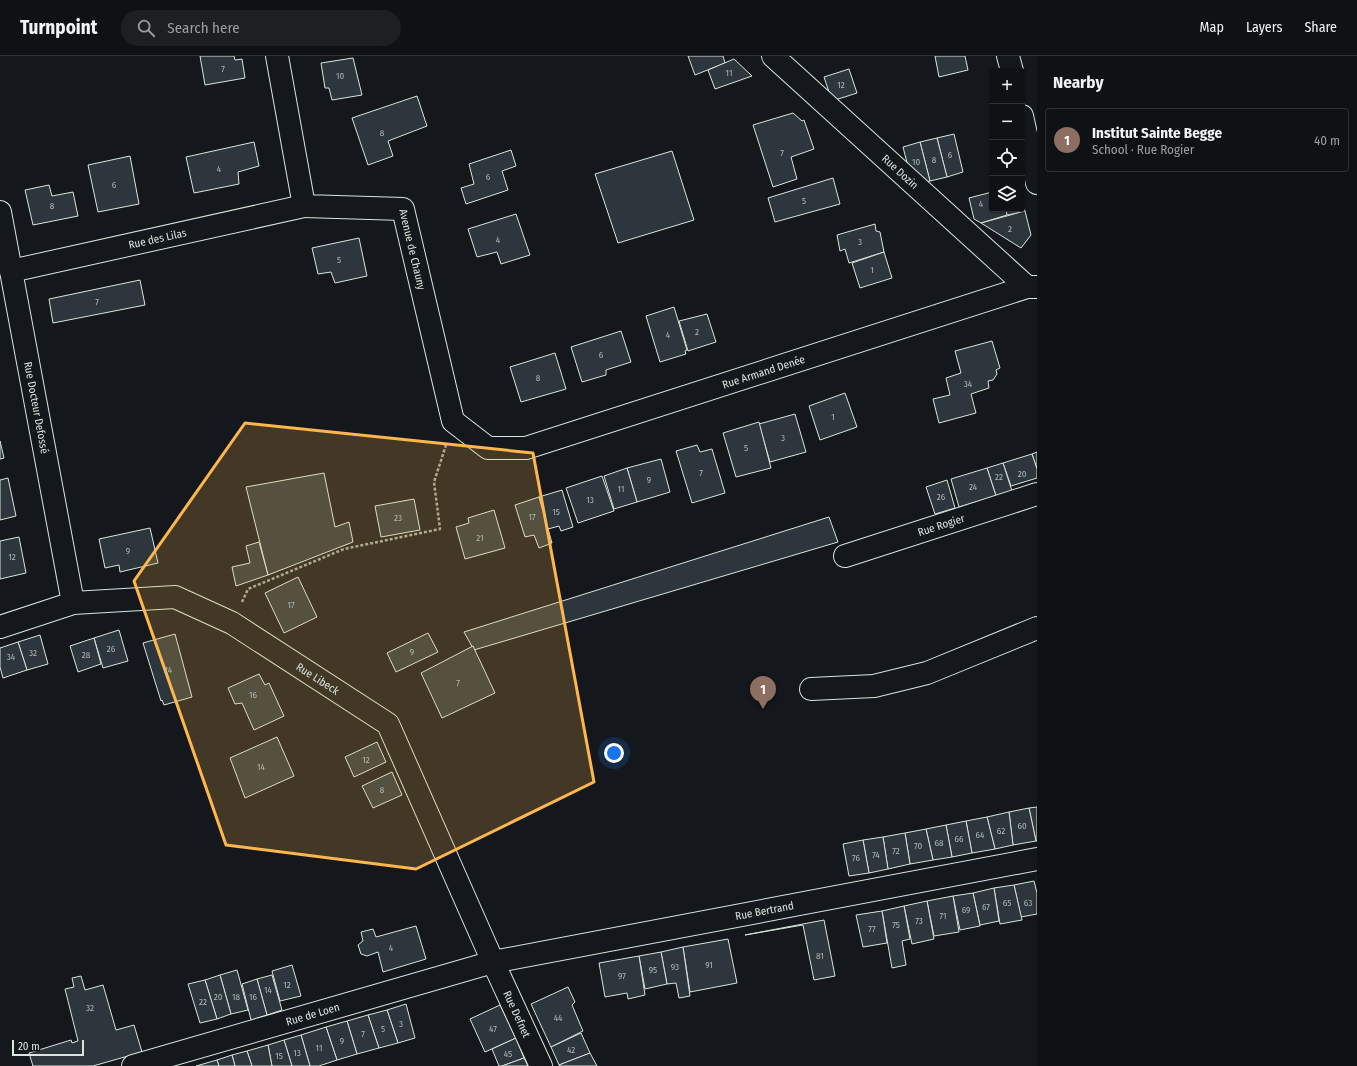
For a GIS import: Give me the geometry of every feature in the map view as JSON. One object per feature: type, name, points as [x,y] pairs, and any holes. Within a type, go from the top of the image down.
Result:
[{"type":"street","points":[[277,56],[304,206]]},
{"type":"street","name":"Rue Dozin","points":[[773,56],[1032,287]]},
{"type":"street","points":[[1008,56],[1011,68]]},
{"type":"street","points":[[1025,129],[1037,182]]},
{"type":"street","name":"Rue des Lilas","points":[[11,271],[304,206]]},
{"type":"street","name":"Avenue de Chauny","points":[[304,206],[403,209],[453,421]]},
{"type":"street","name":"Rue Docteur Defossé","points":[[0,212],[73,603]]},
{"type":"street","name":"Rue Armand Denée","points":[[453,421],[488,448],[526,448],[1032,287]]},
{"type":"street","name":"Rue Rogier","points":[[845,556],[1037,494]]},
{"type":"street","name":"Rue Libeck","points":[[0,627],[73,603],[175,597],[232,623],[388,724],[493,962]]},
{"type":"street","points":[[811,689],[874,686],[927,672],[1037,628]]},
{"type":"street","name":"Rue Bertrand","points":[[493,962],[1037,859]]},
{"type":"street","name":"Rue de Loen","points":[[133,1066],[493,962]]},
{"type":"street","name":"Rue Defnet","points":[[493,962],[541,1066]]},
{"type":"path","points":[[232,623],[248,589],[344,549],[440,529],[434,482],[453,421]]},
{"type":"highlighted area","points":[[245,423],[533,453],[594,782],[416,869],[226,845],[134,581]]},
{"type":"building","points":[[200,56],[234,56],[235,60],[242,59],[245,78],[205,85]]},
{"type":"building","points":[[688,56],[723,56],[725,63],[695,75]]},
{"type":"building","points":[[935,56],[965,56],[968,70],[939,77]]},
{"type":"building","points":[[353,58],[362,95],[332,100],[329,88],[325,88],[321,63]]},
{"type":"building","points":[[734,59],[752,76],[715,89],[708,70]]},
{"type":"building","points":[[849,69],[857,93],[832,101],[824,77]]},
{"type":"building","points":[[417,96],[427,126],[388,141],[393,156],[368,165],[352,118]]},
{"type":"building","points":[[793,113],[802,121],[804,120],[814,149],[791,157],[797,179],[773,187],[753,125]]},
{"type":"building","points":[[954,134],[963,172],[947,177],[937,138]]},
{"type":"building","points":[[937,138],[947,177],[930,181],[920,142]]},
{"type":"building","points":[[254,142],[259,166],[238,172],[239,184],[194,193],[186,157]]},
{"type":"building","points":[[920,142],[930,181],[921,183],[911,178],[903,147]]},
{"type":"building","points":[[511,150],[516,166],[502,171],[508,190],[466,204],[461,188],[474,184],[469,164]]},
{"type":"building","points":[[672,151],[694,220],[618,243],[595,174]]},
{"type":"building","points":[[130,156],[139,204],[98,212],[88,165]]},
{"type":"building","points":[[833,178],[840,204],[775,222],[768,198]]},
{"type":"building","points":[[49,185],[52,196],[73,192],[78,216],[33,225],[25,190]]},
{"type":"building","points":[[989,193],[989,212],[1006,212],[1007,215],[981,223],[974,219],[969,198]]},
{"type":"building","points":[[1025,211],[1031,235],[1021,248],[981,223]]},
{"type":"building","points":[[1006,212],[1020,212],[1007,215]]},
{"type":"building","points":[[516,214],[530,255],[501,264],[497,252],[477,257],[468,229]]},
{"type":"building","points":[[875,224],[876,231],[880,232],[884,252],[849,263],[845,249],[840,251],[837,235]]},
{"type":"building","points":[[359,238],[367,276],[335,283],[331,272],[318,274],[312,248]]},
{"type":"building","points":[[884,252],[892,278],[860,288],[852,263]]},
{"type":"building","points":[[140,280],[145,305],[53,323],[49,299]]},
{"type":"building","points":[[674,307],[687,350],[685,351],[686,354],[660,362],[646,316]]},
{"type":"building","points":[[707,314],[716,342],[688,351],[679,321]]},
{"type":"building","points":[[621,331],[631,362],[606,370],[606,375],[582,382],[571,347]]},
{"type":"building","points":[[992,341],[1000,368],[996,370],[997,374],[993,380],[988,381],[989,388],[971,394],[976,413],[939,423],[933,399],[950,395],[946,378],[961,373],[955,351]]},
{"type":"building","points":[[555,353],[566,389],[521,402],[510,367]]},
{"type":"building","points":[[845,393],[857,427],[820,440],[809,406]]},
{"type":"building","points":[[795,414],[806,452],[770,462],[759,424]]},
{"type":"building","points":[[759,422],[771,468],[736,477],[723,433]]},
{"type":"building","points":[[0,441],[4,458],[0,459]]},
{"type":"building","points":[[697,445],[700,452],[712,449],[725,493],[692,503],[676,451]]},
{"type":"building","points":[[1037,452],[1037,469],[1032,454]]},
{"type":"building","points":[[1032,454],[1037,469],[1037,478],[1011,486],[1003,463]]},
{"type":"building","points":[[661,459],[670,492],[637,502],[627,468]]},
{"type":"building","points":[[1003,463],[1012,491],[996,496],[987,468]]},
{"type":"building","points":[[627,468],[637,502],[614,509],[604,476]]},
{"type":"building","points":[[987,468],[996,496],[959,507],[951,479]]},
{"type":"building","points":[[324,473],[335,527],[349,522],[353,542],[268,575],[246,487]]},
{"type":"building","points":[[602,476],[614,511],[578,523],[566,488]]},
{"type":"building","points":[[8,478],[16,516],[0,520],[0,480]]},
{"type":"building","points":[[947,480],[955,508],[935,514],[926,487]]},
{"type":"building","points":[[562,490],[573,527],[561,531],[559,526],[548,529],[539,497]]},
{"type":"building","points":[[539,497],[552,543],[539,548],[534,535],[525,537],[515,505]]},
{"type":"building","points":[[414,499],[420,530],[381,537],[375,506]]},
{"type":"building","points":[[494,510],[505,548],[465,559],[456,527],[469,523],[468,518]]},
{"type":"building","points":[[829,517],[838,542],[474,650],[464,632]]},
{"type":"building","points":[[150,528],[158,563],[120,572],[119,565],[105,568],[99,539]]},
{"type":"building","points":[[19,537],[26,573],[0,579],[0,541]]},
{"type":"building","points":[[259,542],[268,575],[236,586],[232,567],[250,563],[246,546]]},
{"type":"building","points":[[298,577],[317,617],[284,633],[265,593]]},
{"type":"building","points":[[119,630],[128,661],[103,668],[94,638]]},
{"type":"building","points":[[428,633],[438,652],[396,672],[387,653]]},
{"type":"building","points":[[175,634],[192,697],[164,705],[162,700],[161,701],[143,643]]},
{"type":"building","points":[[40,635],[48,664],[27,670],[18,642]]},
{"type":"building","points":[[94,638],[101,664],[78,672],[70,646]]},
{"type":"building","points":[[18,642],[27,670],[3,678],[0,667],[0,648]]},
{"type":"building","points":[[473,646],[495,693],[442,718],[421,673]]},
{"type":"building","points":[[259,674],[265,685],[269,683],[284,716],[254,730],[242,703],[235,704],[228,688]]},
{"type":"building","points":[[277,737],[294,776],[245,798],[230,758]]},
{"type":"building","points":[[377,742],[386,762],[354,777],[345,757]]},
{"type":"building","points":[[392,772],[402,795],[373,808],[362,786]]},
{"type":"building","points":[[1037,807],[1037,841],[1036,841],[1029,808]]},
{"type":"building","points":[[1029,808],[1036,841],[1013,845],[1009,812]]},
{"type":"building","points":[[1009,812],[1013,845],[995,849],[987,817]]},
{"type":"building","points":[[987,817],[995,849],[972,853],[966,821]]},
{"type":"building","points":[[966,821],[972,853],[952,857],[946,825]]},
{"type":"building","points":[[946,825],[952,857],[933,860],[926,829]]},
{"type":"building","points":[[926,829],[933,860],[910,864],[905,833]]},
{"type":"building","points":[[905,833],[910,864],[888,869],[883,837]]},
{"type":"building","points":[[883,837],[888,869],[869,873],[863,840]]},
{"type":"building","points":[[863,840],[869,873],[849,876],[843,844]]},
{"type":"building","points":[[1034,881],[1037,893],[1037,914],[1021,917],[1014,885]]},
{"type":"building","points":[[1014,885],[1022,920],[1000,924],[994,888]]},
{"type":"building","points":[[994,888],[999,921],[980,925],[973,893]]},
{"type":"building","points":[[973,893],[980,926],[960,930],[953,896]]},
{"type":"building","points":[[953,896],[959,932],[934,936],[927,901]]},
{"type":"building","points":[[927,901],[934,939],[912,944],[904,906]]},
{"type":"building","points":[[904,906],[910,939],[902,941],[906,965],[892,968],[882,911]]},
{"type":"building","points":[[882,911],[887,943],[863,947],[856,915]]},
{"type":"building","points":[[824,920],[835,976],[814,980],[803,925],[745,935]]},
{"type":"building","points":[[416,926],[426,959],[383,972],[378,952],[367,956],[361,954],[358,945],[363,941],[361,932],[373,929],[376,937]]},
{"type":"building","points":[[728,939],[737,983],[690,992],[683,947]]},
{"type":"building","points":[[683,947],[690,996],[679,998],[676,983],[667,984],[661,952]]},
{"type":"building","points":[[661,952],[667,984],[645,989],[639,956]]},
{"type":"building","points":[[639,956],[645,995],[628,999],[627,993],[605,997],[599,963]]},
{"type":"building","points":[[292,965],[301,996],[280,1001],[272,971]]},
{"type":"building","points":[[237,970],[248,1010],[231,1014],[220,975]]},
{"type":"building","points":[[220,975],[231,1014],[217,1019],[205,980]]},
{"type":"building","points":[[272,975],[282,1010],[267,1015],[257,979]]},
{"type":"building","points":[[81,976],[85,990],[103,985],[116,1030],[134,1025],[142,1052],[93,1066],[33,1066],[29,1053],[71,1040],[72,1043],[78,1041],[65,989],[74,987],[72,978]]},
{"type":"building","points":[[257,979],[267,1015],[251,1020],[242,984]]},
{"type":"building","points":[[205,980],[217,1019],[200,1023],[188,984]]},
{"type":"building","points":[[568,987],[575,1002],[572,1005],[583,1031],[551,1047],[531,1004]]},
{"type":"building","points":[[406,1004],[415,1038],[398,1043],[387,1010]]},
{"type":"building","points":[[500,1005],[516,1038],[485,1052],[470,1019]]},
{"type":"building","points":[[387,1010],[398,1043],[379,1048],[368,1015]]},
{"type":"building","points":[[368,1015],[379,1048],[357,1054],[347,1021]]},
{"type":"building","points":[[347,1021],[357,1054],[337,1060],[326,1027]]},
{"type":"building","points":[[326,1027],[337,1060],[319,1066],[310,1066],[301,1035]]},
{"type":"building","points":[[581,1033],[590,1053],[559,1065],[551,1047]]},
{"type":"building","points":[[301,1035],[310,1066],[292,1066],[284,1040]]},
{"type":"building","points":[[516,1038],[524,1058],[499,1066],[492,1049]]},
{"type":"building","points":[[284,1040],[292,1066],[272,1066],[268,1045]]},
{"type":"building","points":[[268,1045],[272,1066],[252,1066],[247,1051]]},
{"type":"building","points":[[247,1051],[252,1066],[235,1066],[232,1055]]},
{"type":"building","points":[[590,1053],[597,1066],[559,1065]]},
{"type":"building","points":[[232,1055],[235,1066],[219,1066],[217,1060]]},
{"type":"building","points":[[524,1058],[528,1066],[502,1066]]},
{"type":"building","points":[[217,1060],[219,1066],[196,1066]]},
{"type":"place","name":"Institut Sainte Begge","points":[[763,709]]}]
